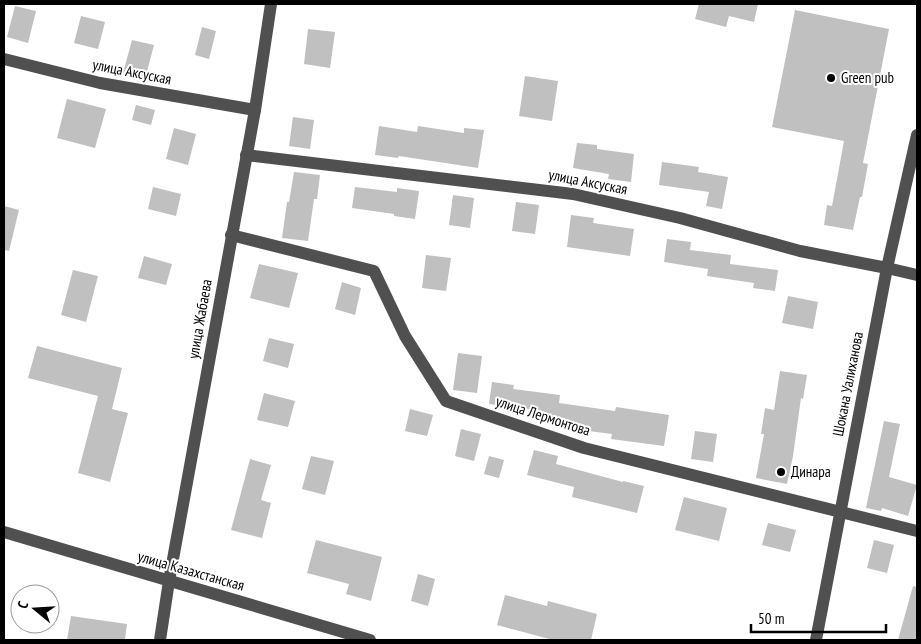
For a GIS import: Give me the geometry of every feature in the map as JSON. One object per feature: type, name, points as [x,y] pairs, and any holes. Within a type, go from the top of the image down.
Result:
[{"type":"street","name":"улица Жабаева","points":[[160,640],[231,235],[255,110],[271,4]]},
{"type":"street","name":"улица Аксуская","points":[[4,59],[100,83],[255,110]]},
{"type":"street","name":"Шокана Уалиханова","points":[[816,640],[887,268],[917,134]]},
{"type":"street","name":"улица Аксуская","points":[[246,155],[573,194],[680,218],[800,251],[917,275]]},
{"type":"street","name":"улица Лермонтова","points":[[231,235],[374,271],[405,336],[446,401],[584,448],[917,531]]},
{"type":"street","name":"улица Казахстанская","points":[[4,532],[370,640]]},
{"type":"building","points":[[699,4],[758,4],[754,22],[729,16],[726,27],[695,19]]},
{"type":"building","points":[[15,6],[36,11],[28,43],[7,37]]},
{"type":"building","name":"Green pub","points":[[795,10],[889,29],[863,163],[868,164],[853,230],[824,225],[827,205],[832,206],[844,141],[772,127]]},
{"type":"building","points":[[81,16],[105,22],[98,49],[74,43]]},
{"type":"building","points":[[202,27],[216,31],[209,59],[195,55]]},
{"type":"building","points":[[308,29],[335,32],[330,68],[304,64]]},
{"type":"building","points":[[132,40],[154,45],[145,79],[123,73]]},
{"type":"building","points":[[525,76],[558,81],[552,121],[519,116]]},
{"type":"building","points":[[67,99],[106,109],[95,148],[57,138]]},
{"type":"building","points":[[136,105],[155,110],[151,125],[132,120]]},
{"type":"building","points":[[293,117],[314,120],[310,149],[289,146]]},
{"type":"building","points":[[379,126],[417,132],[418,126],[464,133],[464,128],[484,130],[478,168],[399,156],[398,158],[375,155]]},
{"type":"building","points":[[174,128],[196,134],[188,165],[166,159]]},
{"type":"building","points":[[577,143],[597,145],[597,149],[634,154],[631,182],[608,179],[609,174],[573,168]]},
{"type":"building","points":[[662,162],[699,167],[698,172],[728,177],[722,209],[706,206],[709,192],[659,185]]},
{"type":"building","points":[[294,172],[320,175],[317,199],[314,199],[308,241],[282,238],[287,202],[289,202]]},
{"type":"building","points":[[153,187],[181,194],[176,216],[148,209]]},
{"type":"building","points":[[355,187],[397,192],[397,188],[419,191],[415,219],[352,208]]},
{"type":"building","points":[[453,195],[474,198],[470,228],[449,225]]},
{"type":"building","points":[[516,202],[539,205],[535,234],[512,231]]},
{"type":"building","points":[[4,206],[19,210],[9,251],[4,250]]},
{"type":"building","points":[[571,215],[594,218],[593,223],[634,229],[630,256],[567,247]]},
{"type":"building","points":[[667,239],[691,242],[690,250],[731,255],[730,264],[778,270],[775,291],[753,288],[754,283],[707,276],[708,269],[664,262]]},
{"type":"building","points":[[426,255],[451,258],[446,291],[422,288]]},
{"type":"building","points":[[144,256],[172,264],[166,285],[138,278]]},
{"type":"building","points":[[259,264],[298,273],[289,308],[250,298]]},
{"type":"building","points":[[73,270],[98,276],[86,322],[61,315]]},
{"type":"building","points":[[342,282],[361,288],[355,315],[335,309]]},
{"type":"building","points":[[788,296],[818,302],[813,329],[782,323]]},
{"type":"building","points":[[269,338],[294,344],[288,368],[263,361]]},
{"type":"building","points":[[37,346],[122,368],[112,409],[128,413],[110,482],[78,473],[98,396],[28,378]]},
{"type":"building","points":[[458,353],[482,356],[477,393],[453,390]]},
{"type":"building","points":[[780,371],[807,375],[803,399],[801,398],[787,484],[756,478],[764,434],[761,434],[765,408],[774,410]]},
{"type":"building","points":[[492,382],[514,385],[513,389],[560,395],[559,403],[615,411],[616,407],[669,415],[664,446],[611,439],[612,434],[565,428],[566,421],[534,417],[535,410],[489,404]]},
{"type":"building","points":[[264,393],[295,401],[288,427],[257,420]]},
{"type":"building","points":[[410,409],[433,415],[427,436],[405,431]]},
{"type":"building","points":[[884,421],[900,424],[889,477],[917,485],[908,516],[882,508],[881,511],[866,508]]},
{"type":"building","points":[[461,429],[481,434],[474,461],[455,456]]},
{"type":"building","points":[[695,431],[717,434],[713,462],[691,459]]},
{"type":"building","points":[[534,450],[558,456],[556,464],[644,486],[637,513],[572,497],[574,487],[527,475]]},
{"type":"building","points":[[311,456],[334,461],[325,495],[302,489]]},
{"type":"building","points":[[489,456],[504,460],[499,478],[484,474]]},
{"type":"building","points":[[250,459],[271,465],[261,500],[271,503],[262,538],[231,530]]},
{"type":"building","points":[[684,497],[727,508],[719,541],[675,530]]},
{"type":"building","points":[[768,523],[796,530],[790,552],[762,545]]},
{"type":"building","points":[[316,540],[382,557],[371,601],[346,594],[349,584],[307,573]]},
{"type":"building","points":[[874,540],[894,545],[887,573],[867,568]]},
{"type":"building","points":[[418,574],[435,579],[428,606],[411,601]]},
{"type":"building","points":[[913,586],[917,587],[917,640],[898,640]]},
{"type":"building","points":[[505,595],[547,606],[548,601],[597,614],[591,640],[553,640],[497,625]]},
{"type":"building","points":[[71,616],[127,624],[125,640],[67,640]]},
{"type":"place","name":"Green pub","points":[[831,78]]},
{"type":"place","name":"Динара","points":[[781,472]]}]
